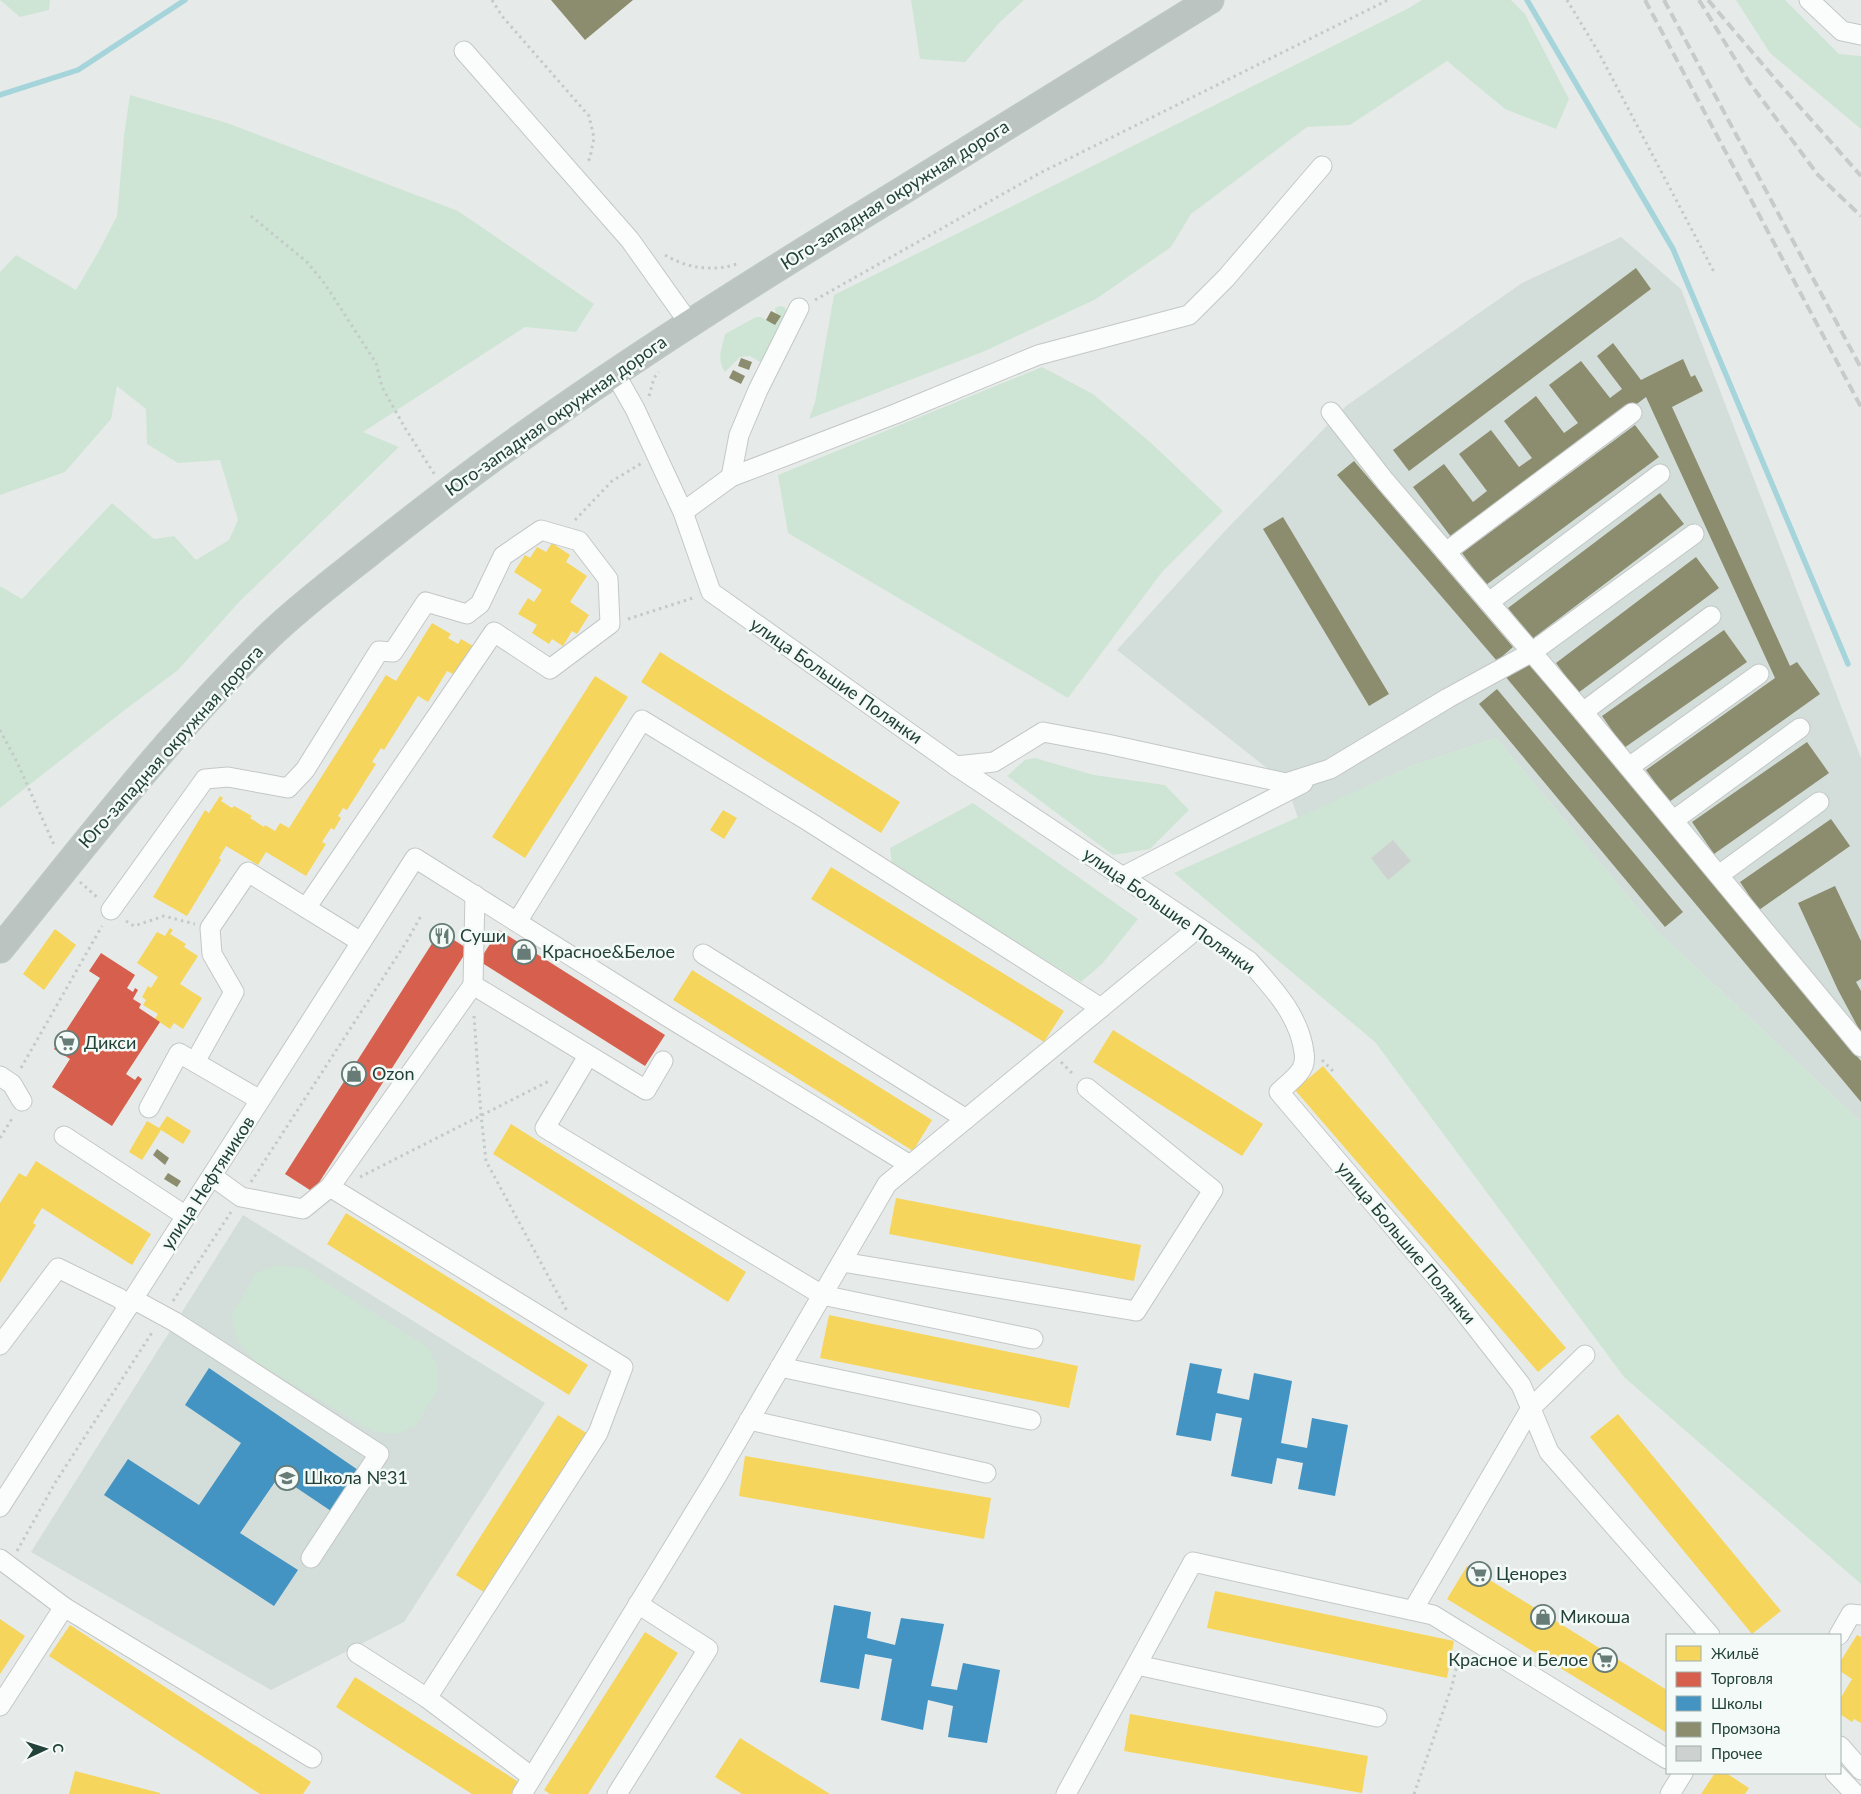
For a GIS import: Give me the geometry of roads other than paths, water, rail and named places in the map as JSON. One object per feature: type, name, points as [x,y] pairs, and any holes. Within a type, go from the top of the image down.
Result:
[{"type":"highway","name":"Юго-западная окружная дорога","points":[[0,949],[125,792],[270,635],[317,594],[446,492],[614,372],[689,323],[1210,0]]},
{"type":"street","points":[[1809,0],[1842,31],[1861,35]]},
{"type":"street","points":[[464,52],[630,240],[689,323]]},
{"type":"street","points":[[614,372],[636,409],[684,512],[731,477],[895,414],[1038,356],[1189,315],[1226,278],[1322,166]]},
{"type":"street","points":[[731,477],[739,435],[758,390],[799,308]]},
{"type":"street","points":[[1331,412],[1385,481],[1674,820],[1861,1047]]},
{"type":"street","points":[[1446,552],[1632,413]]},
{"type":"street","points":[[1490,602],[1660,474]]},
{"type":"street","name":"улица Большие Полянки","points":[[684,512],[711,592],[956,766],[1249,961],[1274,989],[1296,1022],[1302,1043],[1305,1061],[1301,1070],[1279,1092],[1447,1290],[1521,1385],[1549,1452],[1709,1634]]},
{"type":"street","points":[[111,910],[205,779],[228,777],[288,788],[305,770],[379,651],[393,652],[426,602],[466,614],[480,604],[503,556],[541,530],[580,541],[608,579],[610,624],[550,669],[494,632],[480,604]]},
{"type":"street","points":[[1122,877],[1330,769],[1448,698],[1532,652],[1694,534]]},
{"type":"street","points":[[1582,712],[1711,616]]},
{"type":"street","points":[[306,908],[494,632]]},
{"type":"street","points":[[1629,767],[1759,674]]},
{"type":"street","points":[[516,922],[642,720],[808,821],[1101,1008]]},
{"type":"street","points":[[1674,820],[1800,728]]},
{"type":"street","points":[[956,766],[994,762],[1043,732],[1286,783],[1330,769]]},
{"type":"street","points":[[1719,875],[1819,802]]},
{"type":"street","name":"улица Нефтяников","points":[[0,1507],[415,858],[475,895]]},
{"type":"street","points":[[195,1062],[234,992],[212,954],[210,928],[248,872],[361,942]]},
{"type":"street","points":[[475,895],[668,1017],[910,1165]]},
{"type":"street","points":[[212,1176],[237,1203],[303,1209],[330,1187],[473,985],[475,895]]},
{"type":"street","points":[[522,1794],[749,1420],[887,1184],[1198,928]]},
{"type":"street","points":[[703,954],[966,1119]]},
{"type":"street","points":[[473,985],[586,1060],[646,1090],[663,1061]]},
{"type":"street","points":[[148,1108],[179,1053],[260,1100]]},
{"type":"street","points":[[586,1060],[545,1128],[822,1295],[1033,1339]]},
{"type":"street","points":[[6,1080],[22,1101]]},
{"type":"street","points":[[842,1262],[1136,1311],[1212,1190],[1087,1088]]},
{"type":"street","points":[[64,1136],[186,1216]]},
{"type":"street","points":[[330,1187],[623,1367],[598,1433],[427,1698]]},
{"type":"street","points":[[0,1345],[58,1268],[119,1298],[163,1316],[379,1454],[311,1558]]},
{"type":"street","points":[[1413,1610],[1531,1408],[1585,1355]]},
{"type":"street","points":[[780,1367],[1031,1420]]},
{"type":"street","points":[[749,1420],[986,1473]]},
{"type":"street","points":[[1066,1794],[1193,1562],[1433,1615],[1666,1757]]},
{"type":"street","points":[[5,1563],[64,1607],[312,1758]]},
{"type":"street","points":[[617,1794],[708,1649],[638,1604]]},
{"type":"street","points":[[0,1706],[64,1607]]},
{"type":"street","points":[[1840,1634],[1851,1614],[1861,1615]]},
{"type":"street","points":[[357,1653],[427,1698],[532,1777]]},
{"type":"street","points":[[1137,1665],[1377,1717]]},
{"type":"street","points":[[1841,1747],[1861,1770]]},
{"type":"street","points":[[1670,1794],[1681,1774]]},
{"type":"street","points":[[1836,1774],[1855,1794]]},
{"type":"waterway","points":[[0,95],[78,70],[185,0]]},
{"type":"waterway","points":[[1527,0],[1673,249],[1848,664]]},
{"type":"railway","points":[[1645,0],[1861,407]]},
{"type":"railway","points":[[1664,0],[1861,368]]},
{"type":"railway","points":[[1699,0],[1749,82],[1818,175],[1861,216]]},
{"type":"railway","points":[[1708,0],[1861,176]]},
{"type":"place","name":"Суши","points":[[442,936]]},
{"type":"place","name":"Красное&Белое","points":[[524,952]]},
{"type":"place","name":"Дикси","points":[[67,1043]]},
{"type":"place","name":"Ozon","points":[[354,1074]]},
{"type":"place","name":"Школа №31","points":[[287,1478]]},
{"type":"place","name":"Ценорез","points":[[1479,1574]]},
{"type":"place","name":"Микоша","points":[[1543,1617]]},
{"type":"place","name":"Красное и Белое","points":[[1605,1660]]}]
